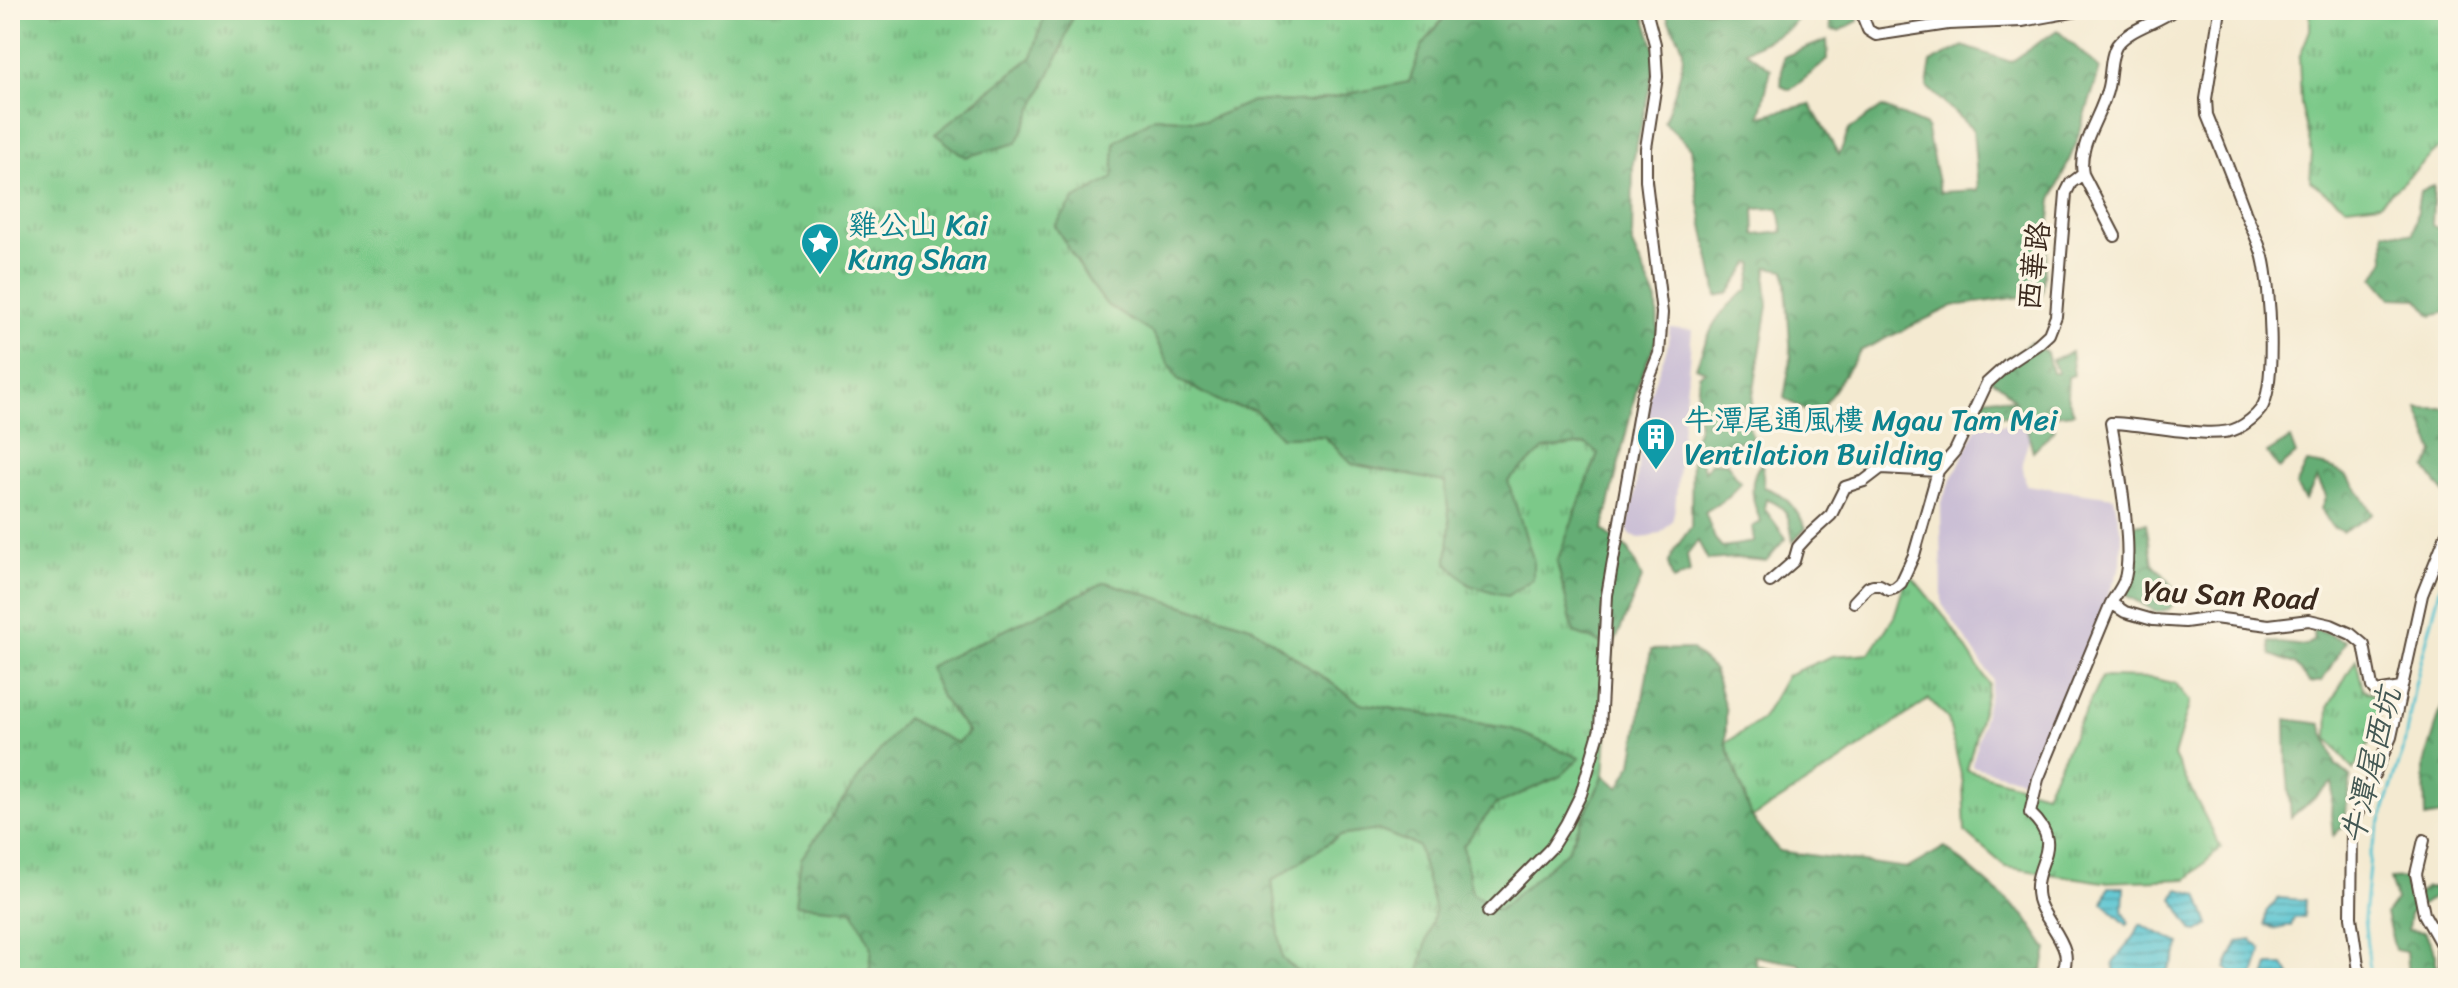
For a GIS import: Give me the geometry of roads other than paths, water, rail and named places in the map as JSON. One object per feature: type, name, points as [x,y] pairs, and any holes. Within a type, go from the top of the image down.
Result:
[{"type":"street","points":[[1488,912],[1551,848],[1566,824],[1581,794],[1600,729],[1607,595],[1642,396],[1659,354],[1662,313],[1646,181],[1646,148],[1657,77],[1653,35],[1646,10]]},
{"type":"street","points":[[1860,10],[1868,30],[1876,35],[1948,24],[2022,21],[2083,10]]},
{"type":"street","name":"西華路","points":[[2115,236],[2083,174],[2081,164],[2088,138],[2106,97],[2112,54],[2116,47],[2124,38],[2174,10]]},
{"type":"street","points":[[2057,978],[2067,958],[2061,939],[2041,909],[2036,887],[2049,845],[2043,825],[2030,813],[2038,779],[2111,603],[2124,580],[2127,542],[2111,423],[2221,433],[2237,429],[2261,408],[2270,377],[2268,284],[2262,254],[2207,115],[2206,99],[2220,10]]},
{"type":"street","name":"西華路","points":[[1854,602],[1873,585],[1889,590],[1901,583],[1914,555],[1938,471],[1955,451],[1987,383],[2049,334],[2056,316],[2066,193],[2071,183],[2083,174]]},
{"type":"street","points":[[1770,582],[1794,561],[1798,547],[1831,515],[1845,487],[1864,481],[1881,468],[1938,471]]},
{"type":"street","points":[[2360,978],[2351,917],[2352,830],[2391,737],[2422,595],[2448,530]]},
{"type":"street","name":"Yau San Road","points":[[2111,603],[2125,612],[2153,620],[2185,622],[2214,618],[2269,625],[2309,620],[2331,625],[2351,634],[2364,645],[2372,687],[2376,692],[2401,688]]},
{"type":"street","points":[[2424,840],[2416,874],[2424,914],[2442,946],[2442,978]]},
{"type":"water","points":[[2109,887],[2124,887],[2123,911],[2129,923],[2127,925],[2103,903]]},
{"type":"water","points":[[2178,889],[2198,894],[2209,925],[2198,932],[2193,931],[2173,899]]},
{"type":"water","points":[[2278,898],[2305,900],[2304,918],[2294,918],[2291,926],[2276,929],[2265,925],[2266,912]]},
{"type":"water","points":[[2140,924],[2181,944],[2162,978],[2121,978],[2115,973],[2113,962],[2134,937]]},
{"type":"water","points":[[2252,940],[2262,949],[2253,978],[2239,978],[2226,968],[2238,942]]},
{"type":"water","points":[[2269,965],[2284,965],[2292,978],[2265,978]]},
{"type":"waterway","name":"牛潭尾西坑","points":[[2371,978],[2364,919],[2370,855],[2403,751],[2415,685],[2448,569]]},
{"type":"place","name":"雞公山 Kai Kung Shan","points":[[820,276]]},
{"type":"place","name":"牛潭尾通風樓 Mgau Tam Mei Ventilation Building","points":[[1656,471]]}]
